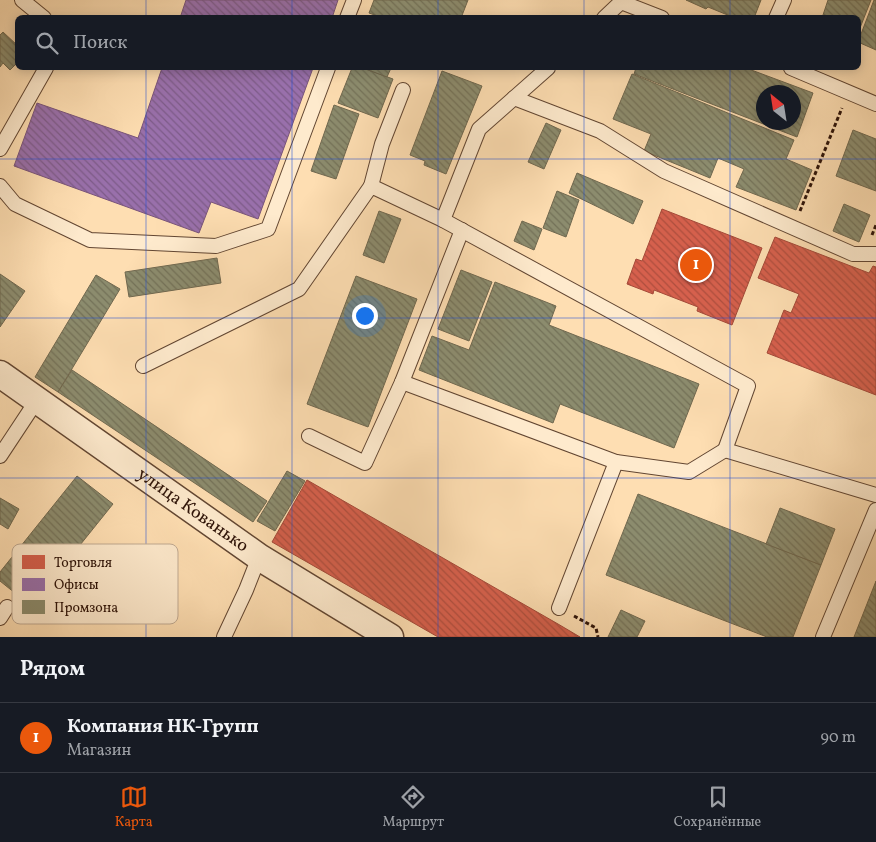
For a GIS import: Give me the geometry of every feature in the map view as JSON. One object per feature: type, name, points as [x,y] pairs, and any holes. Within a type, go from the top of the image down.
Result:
[{"type":"street","name":"улица Кованько","points":[[0,374],[259,557],[390,637]]},
{"type":"lane","points":[[22,0],[40,15]]},
{"type":"lane","points":[[348,15],[354,0]]},
{"type":"lane","points":[[777,15],[784,0]]},
{"type":"lane","points":[[606,15],[618,1],[654,15]]},
{"type":"lane","points":[[0,149],[45,70]]},
{"type":"lane","points":[[0,186],[15,204],[90,240],[216,246],[268,229],[327,70]]},
{"type":"lane","points":[[443,220],[479,129],[546,70]]},
{"type":"lane","points":[[796,70],[876,104]]},
{"type":"lane","points":[[143,366],[300,289],[371,186],[382,144],[403,90]]},
{"type":"lane","points":[[514,98],[600,131],[664,171],[853,254],[876,254]]},
{"type":"lane","points":[[371,186],[462,230],[748,386],[725,450],[689,472],[616,462],[402,382]]},
{"type":"lane","points":[[309,436],[365,464],[402,382],[462,230]]},
{"type":"lane","points":[[0,456],[37,400]]},
{"type":"lane","points":[[725,450],[876,495]]},
{"type":"lane","points":[[559,608],[616,462]]},
{"type":"lane","points":[[823,637],[876,510]]},
{"type":"lane","points":[[224,637],[259,557]]},
{"type":"path","points":[[793,228],[849,92]]},
{"type":"path","points":[[559,608],[596,628],[598,637]]},
{"type":"building: Торговля","points":[[662,209],[762,248],[732,325],[697,311],[698,307],[654,290],[653,294],[627,284],[636,259],[642,261]]},
{"type":"building: Торговля","points":[[775,237],[869,273],[873,266],[876,267],[876,395],[767,353],[784,310],[791,313],[799,294],[758,278]]},
{"type":"building: Торговля","points":[[307,480],[580,637],[438,637],[272,542]]},
{"type":"building: Офисы","points":[[186,0],[338,0],[333,15],[181,15]]},
{"type":"building: Офисы","points":[[161,70],[312,70],[258,219],[211,202],[199,233],[14,166],[37,103],[138,138]]},
{"type":"building: Промзона","points":[[374,0],[468,0],[462,15],[375,15],[369,13]]},
{"type":"building: Промзона","points":[[686,0],[761,0],[755,15],[728,15],[708,7],[706,9]]},
{"type":"building: Промзона","points":[[828,0],[871,0],[861,25],[861,15],[823,15]]},
{"type":"building: Промзона","points":[[874,0],[876,0],[876,50],[861,43],[861,34]]},
{"type":"building: Промзона","points":[[3,32],[15,43],[15,65],[10,70],[3,63],[0,67],[0,35]]},
{"type":"building: Промзона","points":[[351,70],[368,70],[393,79],[378,118],[338,103]]},
{"type":"building: Промзона","points":[[368,70],[390,70],[387,77]]},
{"type":"building: Промзона","points":[[635,70],[751,70],[792,85],[756,85],[756,121],[634,74]]},
{"type":"building: Промзона","points":[[442,71],[482,86],[446,174],[424,165],[425,161],[410,155]]},
{"type":"building: Промзона","points":[[632,74],[756,125],[756,130],[769,130],[794,140],[786,159],[812,170],[796,210],[736,187],[744,169],[718,158],[710,178],[644,151],[651,134],[613,119]]},
{"type":"building: Промзона","points":[[801,89],[813,93],[801,126]]},
{"type":"building: Промзона","points":[[334,105],[359,114],[336,179],[311,171]]},
{"type":"building: Промзона","points":[[546,123],[561,130],[544,169],[528,162]]},
{"type":"building: Промзона","points":[[779,130],[800,130],[797,137]]},
{"type":"building: Промзона","points":[[853,130],[876,139],[876,191],[836,176]]},
{"type":"building: Промзона","points":[[577,173],[643,201],[633,224],[569,193]]},
{"type":"building: Промзона","points":[[557,191],[579,200],[566,237],[543,228]]},
{"type":"building: Промзона","points":[[844,204],[870,215],[859,242],[833,231]]},
{"type":"building: Промзона","points":[[379,211],[401,219],[384,263],[363,255]]},
{"type":"building: Промзона","points":[[522,221],[542,229],[534,250],[514,241]]},
{"type":"building: Промзона","points":[[217,258],[221,283],[129,297],[125,272]]},
{"type":"building: Промзона","points":[[461,270],[492,282],[469,341],[438,329]]},
{"type":"building: Промзона","points":[[0,274],[25,291],[0,327]]},
{"type":"building: Промзона","points":[[96,275],[120,289],[58,392],[35,377]]},
{"type":"building: Промзона","points":[[356,276],[417,299],[368,427],[307,404]]},
{"type":"building: Промзона","points":[[495,282],[556,306],[549,325],[699,384],[674,448],[560,404],[553,423],[419,370],[432,336],[469,350]]},
{"type":"building: Промзона","points":[[72,370],[267,501],[253,522],[58,392]]},
{"type":"building: Промзона","points":[[287,471],[305,481],[275,531],[257,521]]},
{"type":"building: Промзона","points":[[77,476],[113,504],[81,544],[22,544]]},
{"type":"building: Промзона","points":[[638,494],[821,565],[793,637],[767,637],[606,575]]},
{"type":"building: Промзона","points":[[0,498],[19,509],[8,529],[0,524]]},
{"type":"building: Промзона","points":[[780,508],[835,529],[821,565],[766,544]]},
{"type":"building: Промзона","points":[[12,557],[12,591],[0,581],[0,572]]},
{"type":"building: Промзона","points":[[876,581],[876,637],[854,637]]},
{"type":"building: Промзона","points":[[621,610],[645,621],[637,637],[608,637]]},
{"type":"place","name":"Компания НК-Групп","points":[[696,265]]}]
